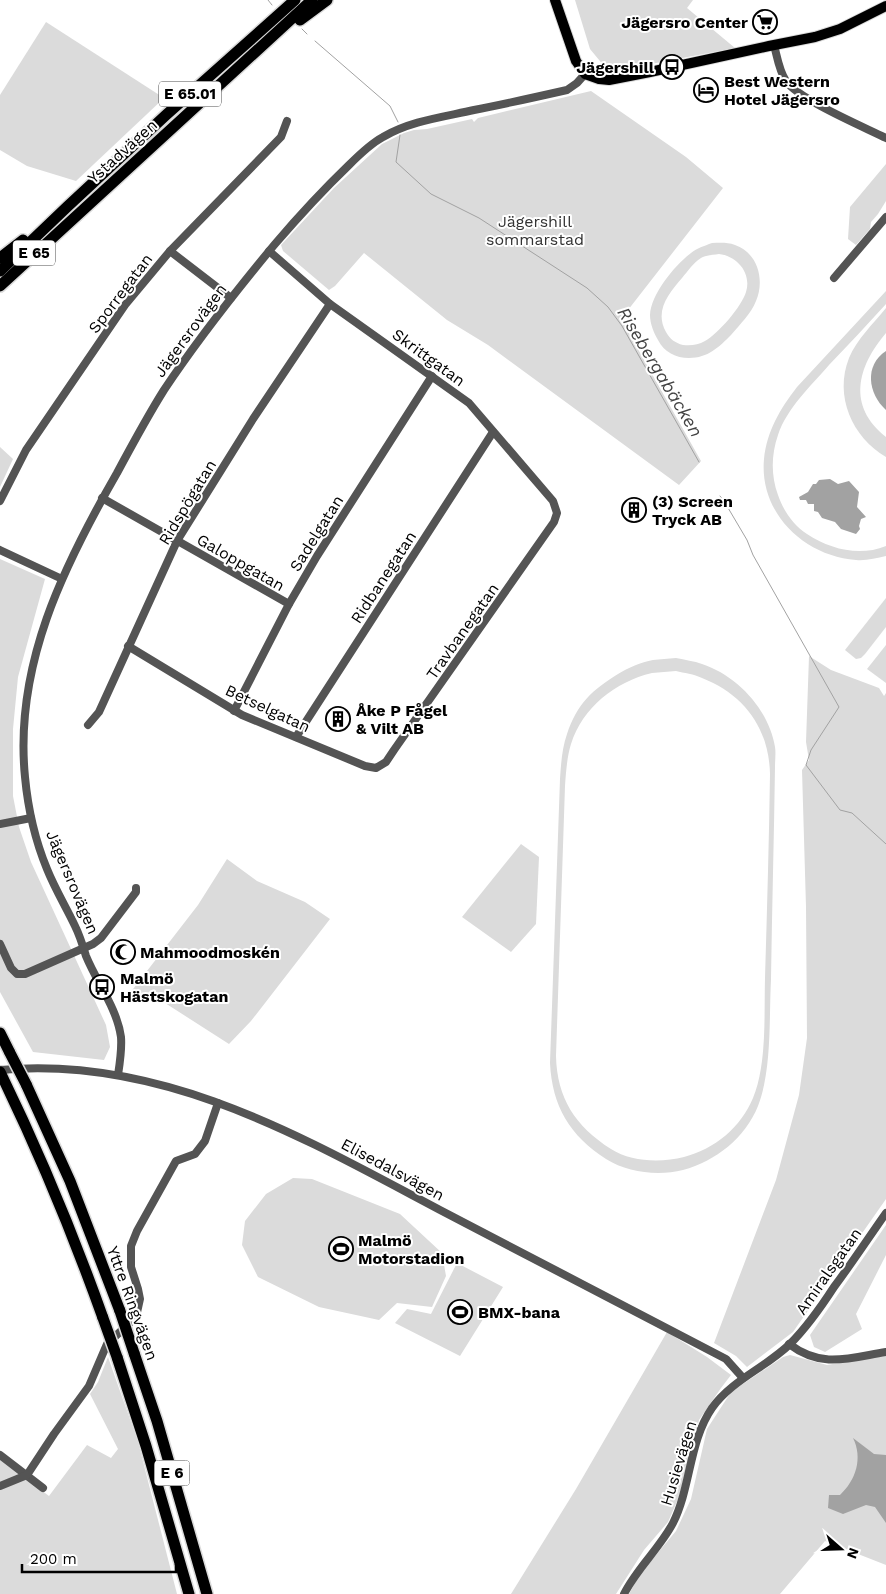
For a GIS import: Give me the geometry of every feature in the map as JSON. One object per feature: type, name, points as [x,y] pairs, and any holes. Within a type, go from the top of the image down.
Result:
[{"type":"highway","name":"Ystadvägen","points":[[0,286],[312,0]]},
{"type":"highway","points":[[221,83],[234,77],[277,38],[327,0]]},
{"type":"highway","name":"Ystadvägen","points":[[0,271],[68,206],[293,1]]},
{"type":"highway","points":[[0,258],[68,206]]},
{"type":"highway","points":[[0,295],[62,233],[70,222]]},
{"type":"highway","name":"Yttre Ringvägen","points":[[0,1033],[26,1084],[70,1181],[120,1311],[170,1467],[207,1594]]},
{"type":"highway","name":"Yttre Ringvägen","points":[[0,1071],[54,1190],[104,1318],[152,1465],[188,1594]]},
{"type":"main road","points":[[555,0],[576,61],[585,74],[609,80],[834,32],[886,6]]},
{"type":"street","points":[[774,45],[781,72],[790,86],[810,99],[886,138]]},
{"type":"street","name":"Jägersrovägen","points":[[118,1075],[121,1048],[116,1016],[46,868],[31,818],[25,773],[25,724],[31,671],[51,604],[62,579],[102,498],[163,392],[231,298],[269,251],[328,184],[379,138],[400,128],[419,122],[566,90],[585,74]]},
{"type":"street","name":"Sporregatan","points":[[0,501],[26,450],[125,305],[170,251],[281,137],[287,121]]},
{"type":"street","points":[[834,278],[886,218]]},
{"type":"street","points":[[170,251],[231,298]]},
{"type":"street","name":"Skrittgatan","points":[[269,251],[330,304],[469,404],[554,504]]},
{"type":"street","name":"Ridspögatan","points":[[88,725],[99,712],[177,541],[253,419],[330,304]]},
{"type":"street","name":"Sadelgatan","points":[[234,711],[289,604],[317,556],[432,376]]},
{"type":"street","name":"Ridbanegatan","points":[[296,737],[493,432]]},
{"type":"street","name":"Galoppgatan","points":[[102,498],[289,604]]},
{"type":"street","name":"Travbanegatan","points":[[376,768],[386,762],[550,531],[557,513],[554,504]]},
{"type":"street","points":[[0,550],[62,579]]},
{"type":"street","name":"Betselgatan","points":[[128,646],[234,711],[365,766],[376,768]]},
{"type":"street","points":[[0,824],[31,818]]},
{"type":"street","points":[[0,944],[11,968],[17,974],[25,974],[84,948],[101,938],[136,892],[136,888]]},
{"type":"street","name":"Elisedalsvägen","points":[[0,1071],[74,1070],[118,1075],[175,1089],[255,1116],[328,1150],[726,1359],[743,1378]]},
{"type":"street","points":[[0,1486],[27,1475],[89,1386],[107,1344],[136,1317],[140,1299],[130,1256],[131,1246],[137,1230],[176,1162],[187,1158],[200,1149],[205,1141],[218,1103]]},
{"type":"street","name":"Amiralsgatan","points":[[789,1344],[821,1306],[886,1212]]},
{"type":"street","points":[[789,1344],[803,1354],[823,1359],[837,1359],[886,1352]]},
{"type":"street","name":"Husievägen","points":[[624,1594],[673,1523],[683,1500],[698,1439],[706,1417],[718,1400],[743,1378],[774,1358],[789,1344]]},
{"type":"street","points":[[0,1454],[42,1488]]},
{"type":"green space","points":[[575,0],[693,0],[687,8],[735,48],[609,72],[590,49]]},
{"type":"green space","points":[[46,22],[164,98],[76,181],[27,166],[0,150],[0,95]]},
{"type":"green space","name":"Jägershill sommarstad","points":[[591,91],[686,157],[723,188],[621,319],[701,461],[679,485],[488,345],[447,320],[364,253],[335,286],[329,290],[283,251],[281,245],[334,188],[382,144],[404,133],[472,119],[474,122],[478,118]]},
{"type":"green space","points":[[886,164],[886,201],[871,222],[870,229],[856,245],[848,239],[850,207]]},
{"type":"green space","points":[[712,243],[732,244],[749,254],[758,268],[759,293],[748,315],[717,348],[696,358],[680,357],[667,351],[658,340],[651,322],[651,307],[659,289],[678,265],[693,251]],"holes":[[[710,255],[726,255],[742,267],[747,278],[746,292],[740,305],[723,326],[705,341],[689,345],[675,342],[671,339],[663,324],[662,310],[668,296],[698,260]]]},
{"type":"green space","points":[[886,291],[886,304],[807,389],[793,407],[778,435],[773,458],[774,480],[780,501],[789,517],[802,530],[825,544],[845,550],[866,551],[886,546],[886,556],[856,560],[837,557],[819,550],[803,541],[789,528],[777,514],[769,497],[764,479],[764,459],[771,430],[791,395]]},
{"type":"green space","points":[[886,308],[886,333],[868,359],[863,373],[861,399],[865,412],[886,437],[886,457],[874,449],[855,427],[845,401],[844,387],[845,372],[852,351]]},
{"type":"green space","points":[[0,447],[13,459],[0,487]]},
{"type":"green space","points":[[0,559],[45,579],[18,677],[13,729],[13,796],[19,827],[31,862],[106,1025],[110,1047],[104,1060],[33,1052],[0,992]]},
{"type":"green space","points":[[886,598],[886,627],[865,654],[861,658],[856,659],[845,650]]},
{"type":"green space","points":[[886,645],[886,683],[867,669]]},
{"type":"green space","points":[[809,656],[831,670],[879,688],[884,696],[886,693],[886,1199],[793,1332],[747,1367],[736,1356],[714,1343],[776,1180],[799,1095],[807,1038],[802,770],[809,760],[806,742]]},
{"type":"green space","points":[[676,658],[699,663],[715,669],[728,677],[750,696],[759,708],[772,733],[775,754],[770,1026],[766,1076],[758,1106],[745,1128],[728,1147],[707,1161],[683,1170],[654,1173],[634,1170],[615,1164],[593,1150],[573,1130],[565,1118],[555,1093],[550,1063],[560,779],[567,734],[571,723],[586,699],[609,680],[630,667],[648,661]],"holes":[[[676,671],[699,677],[717,685],[742,704],[759,728],[769,758],[770,800],[764,1039],[761,1070],[757,1085],[753,1098],[742,1118],[726,1135],[706,1148],[684,1157],[656,1161],[628,1157],[598,1140],[587,1131],[570,1110],[560,1085],[556,1056],[565,786],[571,744],[576,731],[592,708],[613,690],[638,677],[652,673]]]},
{"type":"green space","points":[[521,844],[539,857],[536,924],[511,952],[462,917]]},
{"type":"green space","points":[[227,859],[257,881],[305,902],[330,919],[251,1021],[229,1044],[151,994],[137,1003],[123,1002],[198,905]]},
{"type":"green space","name":"Malmö Motorstadion","points":[[293,1178],[312,1179],[400,1214],[442,1253],[446,1276],[432,1307],[397,1303],[379,1320],[319,1307],[258,1277],[242,1245],[245,1221],[266,1194]]},
{"type":"green space","points":[[886,1225],[886,1255],[856,1314],[862,1329],[825,1352],[814,1347],[810,1335]]},
{"type":"green space","name":"BMX-bana","points":[[457,1263],[503,1287],[460,1356],[395,1323],[407,1309],[431,1314]]},
{"type":"green space","points":[[667,1332],[707,1357],[731,1375],[699,1420],[679,1497],[668,1522],[644,1550],[616,1594],[511,1594],[576,1489]]},
{"type":"green space","points":[[790,1355],[827,1365],[886,1355],[886,1565],[825,1541],[780,1594],[629,1594],[640,1574],[676,1531],[691,1499],[707,1429],[731,1392],[783,1357]]},
{"type":"green space","points":[[108,1357],[138,1442],[177,1594],[0,1594],[0,1459],[49,1496],[87,1445],[111,1458],[118,1449],[90,1394],[98,1382]]},
{"type":"shaded area","points":[[886,351],[886,410],[875,396],[871,380],[874,364]]},
{"type":"shaded area","points":[[830,479],[838,484],[849,481],[859,492],[857,507],[866,517],[861,519],[860,529],[856,534],[841,529],[835,522],[822,518],[818,512],[814,511],[814,504],[808,504],[806,500],[800,500],[799,497],[808,492],[813,484],[816,484],[819,480]]},
{"type":"shaded area","points":[[853,1438],[874,1454],[886,1455],[886,1523],[875,1507],[866,1505],[843,1514],[828,1508],[829,1495],[840,1495],[854,1476],[858,1461]]},
{"type":"waterway","name":"Risebergabäcken","points":[[268,0],[272,5]]},
{"type":"waterway","name":"Risebergabäcken","points":[[302,29],[307,34]]},
{"type":"waterway","name":"Risebergabäcken","points":[[315,41],[390,106],[398,122]]},
{"type":"waterway","name":"Risebergabäcken","points":[[400,135],[396,162],[431,194],[479,218],[587,288],[608,307],[622,326],[699,462]]},
{"type":"waterway","name":"Risebergabäcken","points":[[720,496],[747,540],[753,555],[839,707],[811,750],[806,765],[840,810],[852,813],[886,844]]},
{"type":"place","name":"Jägersro Center","points":[[765,22]]},
{"type":"place","name":"Jägershill","points":[[672,67]]},
{"type":"place","name":"Best Western Hotel Jägersro","points":[[706,90]]},
{"type":"place","name":"(3) Screen Tryck AB","points":[[634,510]]},
{"type":"place","name":"Åke P Fågel & Vilt AB","points":[[338,719]]},
{"type":"place","name":"Mahmoodmoskén","points":[[123,952]]},
{"type":"place","name":"Malmö Hästskogatan","points":[[102,987]]},
{"type":"place","name":"Malmö Motorstadion","points":[[341,1249]]},
{"type":"place","name":"BMX-bana","points":[[460,1312]]}]
